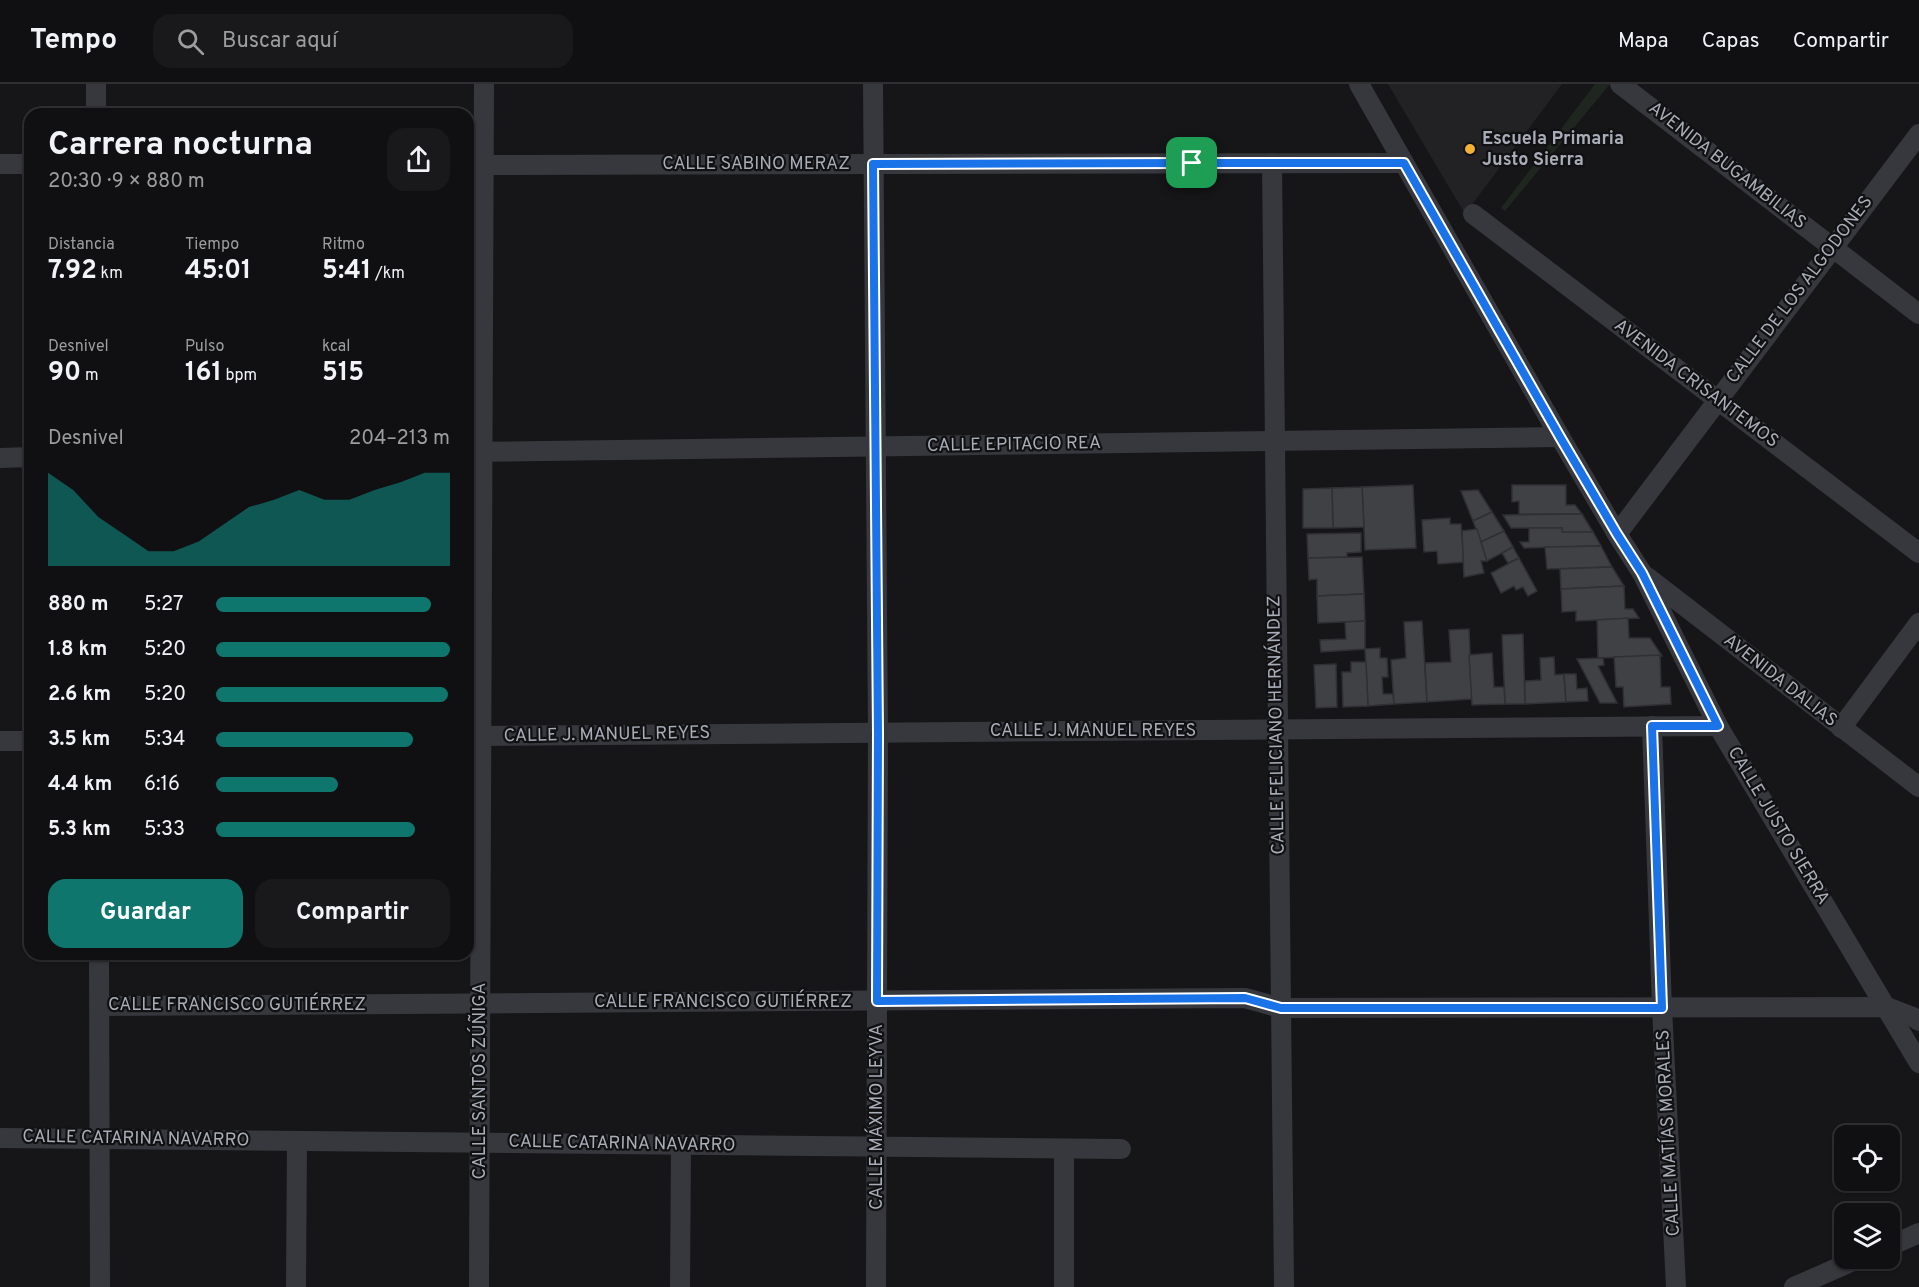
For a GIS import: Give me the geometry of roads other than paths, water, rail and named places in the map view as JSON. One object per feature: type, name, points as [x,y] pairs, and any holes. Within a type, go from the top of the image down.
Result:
[{"type":"street","points":[[96,84],[96,108]]},
{"type":"street","name":"CALLE SANTOS ZÚÑIGA","points":[[479,1287],[481,1004],[475,736],[476,165],[484,84]]},
{"type":"street","name":"CALLE MÁXIMO LEYVA","points":[[873,84],[878,733],[876,1287]]},
{"type":"street","name":"CALLE JUSTO SIERRA","points":[[1359,84],[1560,437],[1642,573],[1718,726],[1919,1063]]},
{"type":"street","name":"AVENIDA BUGAMBILIAS","points":[[1620,84],[1919,314]]},
{"type":"street","name":"CALLE DE LOS ALGODONES","points":[[1617,534],[1919,134]]},
{"type":"street","name":"CALLE FELICIANO HERNÁNDEZ","points":[[1272,163],[1284,1287]]},
{"type":"street","name":"CALLE SABINO MERAZ","points":[[476,165],[1404,163]]},
{"type":"street","points":[[0,164],[24,164]]},
{"type":"street","name":"AVENIDA CRISANTEMOS","points":[[1473,214],[1919,553]]},
{"type":"street","name":"CALLE EPITACIO REA","points":[[475,452],[1560,437]]},
{"type":"street","points":[[0,458],[24,457]]},
{"type":"street","name":"AVENIDA DALIAS","points":[[1642,573],[1919,787]]},
{"type":"street","points":[[1841,728],[1919,623]]},
{"type":"street","name":"CALLE MATÍAS MORALES","points":[[1652,726],[1662,1008],[1676,1287]]},
{"type":"street","name":"CALLE J. MANUEL REYES","points":[[475,736],[1718,726]]},
{"type":"street","points":[[0,741],[24,741]]},
{"type":"street","points":[[99,960],[100,1287]]},
{"type":"street","name":"CALLE FRANCISCO GUTIÉRREZ","points":[[99,1006],[1245,998],[1281,1008],[1887,1007],[1919,1021]]},
{"type":"street","name":"CALLE CATARINA NAVARRO","points":[[0,1138],[1121,1149]]},
{"type":"street","points":[[296,1287],[297,1141]]},
{"type":"street","points":[[680,1287],[681,1145]]},
{"type":"street","points":[[1064,1149],[1064,1287]]},
{"type":"street","points":[[1900,1242],[1919,1233]]},
{"type":"street","points":[[1794,1287],[1835,1269]]},
{"type":"place","name":"Escuela Primaria Justo Sierra","points":[[1470,149]]}]
